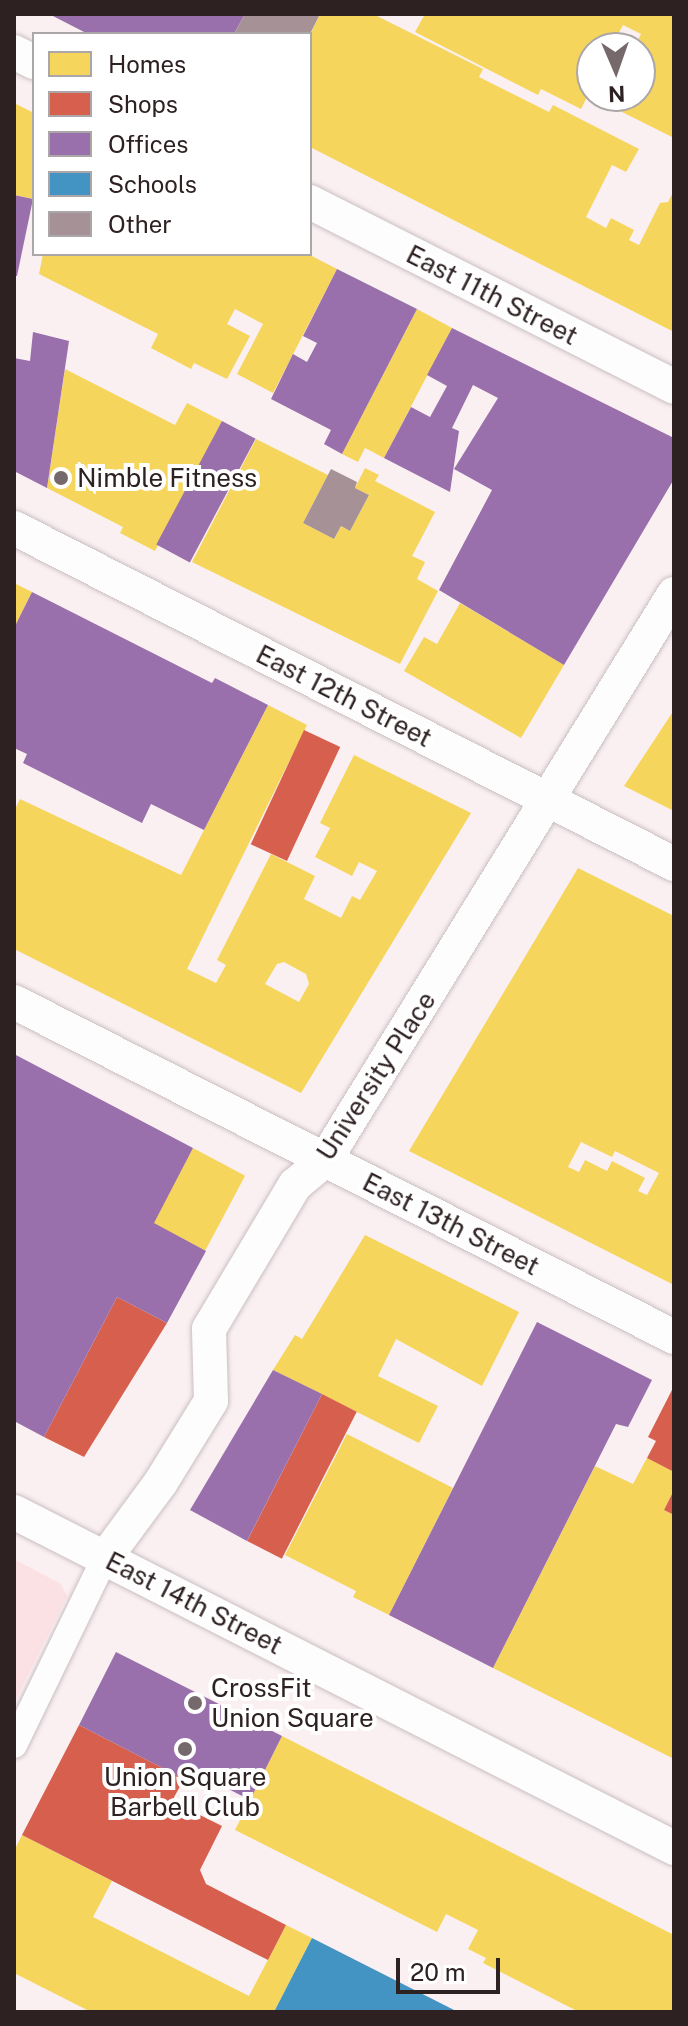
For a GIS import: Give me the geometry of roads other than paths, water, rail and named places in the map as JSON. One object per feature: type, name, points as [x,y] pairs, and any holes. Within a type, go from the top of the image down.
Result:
[{"type":"street","points":[[14,52],[32,61]]},
{"type":"street","name":"East 11th Street","points":[[312,203],[674,387]]},
{"type":"street","name":"East 12th Street","points":[[14,528],[674,864]]},
{"type":"street","name":"University Place","points":[[105,1558],[211,1401],[209,1329],[295,1185],[325,1160],[674,594]]},
{"type":"street","name":"East 13th Street","points":[[14,1002],[674,1337]]},
{"type":"street","name":"East 14th Street","points":[[14,1512],[674,1848]]},
{"type":"street","points":[[14,1745],[105,1558]]},
{"type":"place","name":"Nimble Fitness","points":[[61,478]]},
{"type":"place","name":"CrossFit Union Square","points":[[195,1703]]},
{"type":"place","name":"Union Square Barbell Club","points":[[185,1749]]}]
